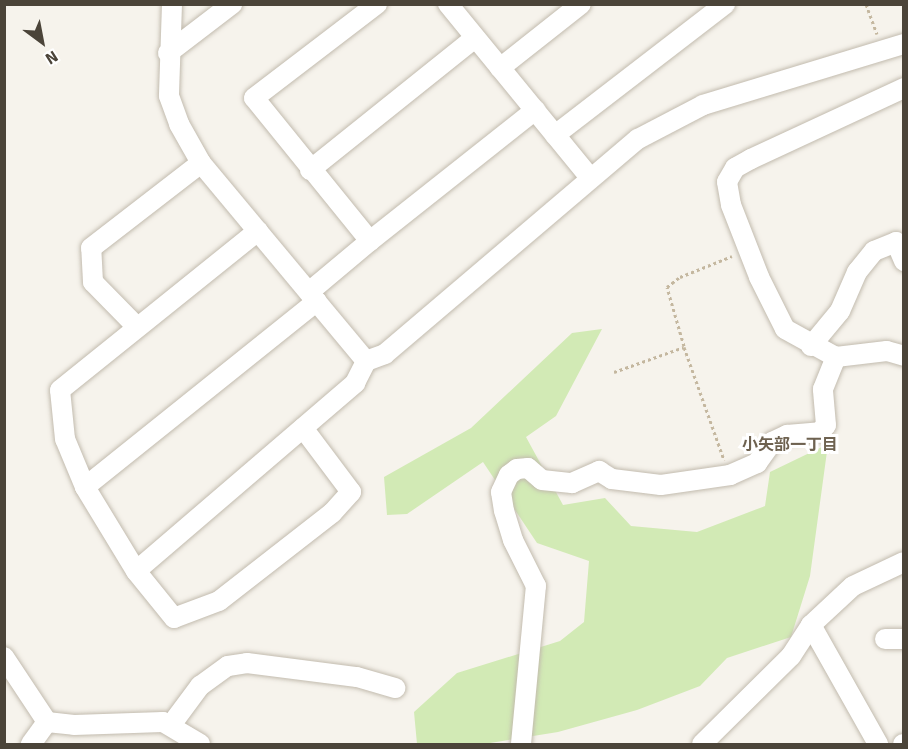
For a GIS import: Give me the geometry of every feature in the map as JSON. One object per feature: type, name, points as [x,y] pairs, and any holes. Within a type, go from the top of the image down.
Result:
[{"type":"street","points":[[172,4],[168,53],[169,96],[201,163],[366,361]]},
{"type":"street","points":[[168,53],[232,4]]},
{"type":"street","points":[[370,241],[310,170],[254,98],[377,4]]},
{"type":"street","points":[[448,4],[589,176]]},
{"type":"street","points":[[500,68],[581,4]]},
{"type":"street","points":[[555,135],[725,4]]},
{"type":"street","points":[[310,170],[475,38]]},
{"type":"street","points":[[136,571],[355,383],[366,361],[385,354],[589,176],[638,139],[703,105],[903,44]]},
{"type":"street","points":[[903,88],[735,168],[727,182],[748,249],[785,329],[811,346],[836,357],[887,351],[903,356]]},
{"type":"street","points":[[85,487],[313,297],[370,241],[534,110]]},
{"type":"street","points":[[137,327],[93,282],[91,248],[201,163]]},
{"type":"street","points":[[258,231],[60,390],[65,439],[85,487],[136,571],[174,618],[219,601],[332,513],[351,492],[303,428]]},
{"type":"street","points":[[811,346],[840,311],[857,272],[874,251],[896,242],[903,261]]},
{"type":"street","points":[[521,744],[536,586],[513,540],[504,511],[501,492],[509,476],[517,469],[528,468],[542,480],[572,483],[599,471],[621,482],[661,486],[730,475],[757,463],[780,439],[820,432],[826,425],[823,389],[836,357]]},
{"type":"street","points":[[702,744],[790,656],[811,624],[853,586],[903,562]]},
{"type":"street","points":[[811,624],[878,744]]},
{"type":"street","points":[[4,657],[47,722]]},
{"type":"street","points":[[171,725],[200,686],[228,666],[247,663],[357,678],[395,688]]},
{"type":"street","points":[[47,722],[74,725],[163,722],[200,744]]},
{"type":"street","points":[[31,744],[47,722]]},
{"type":"path","points":[[866,4],[883,50]]},
{"type":"path","points":[[730,475],[684,347],[667,287],[680,277],[748,249]]},
{"type":"path","points":[[614,372],[684,347]]},
{"type":"green space","points":[[602,329],[556,416],[526,437],[563,505],[605,498],[631,526],[697,532],[765,506],[770,472],[828,444],[810,576],[791,637],[727,658],[700,686],[637,710],[558,732],[484,744],[417,744],[414,712],[457,673],[560,641],[584,622],[589,561],[537,543],[483,462],[407,514],[387,515],[384,477],[471,428],[572,333]]},
{"type":"district","name":"小矢部一丁目","points":[[790,445]]}]
